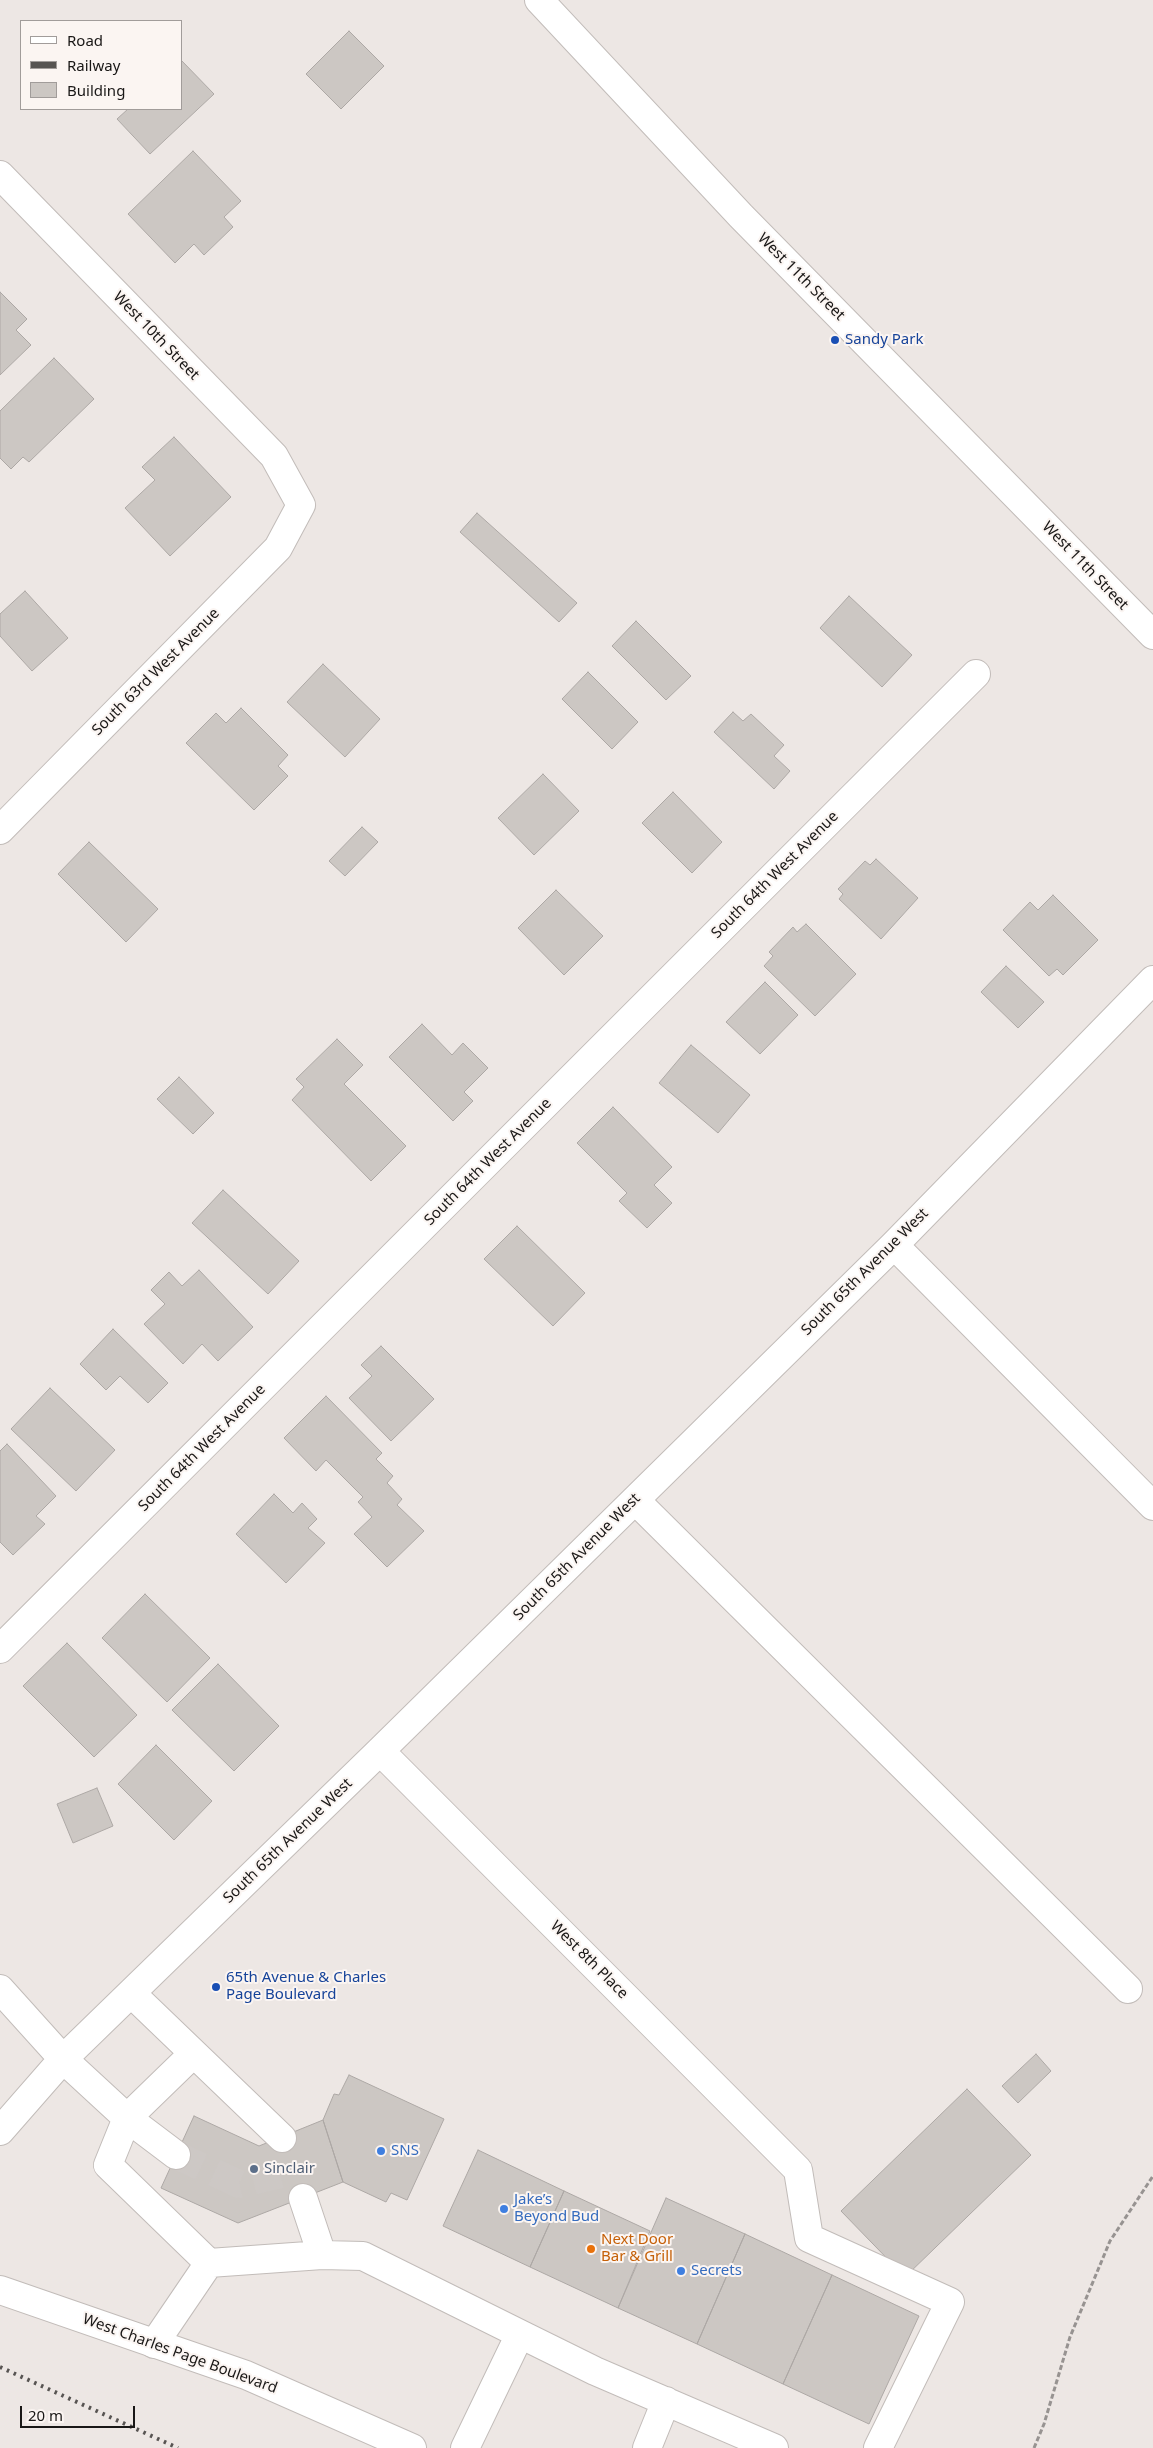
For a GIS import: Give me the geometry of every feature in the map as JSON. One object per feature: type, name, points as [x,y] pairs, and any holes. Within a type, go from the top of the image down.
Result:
[{"type":"street","name":"West 11th Street","points":[[539,0],[748,223],[1153,635]]},
{"type":"street","name":"West 10th Street","points":[[0,175],[274,456],[301,505]]},
{"type":"street","name":"South 63rd West Avenue","points":[[0,830],[278,548],[301,505]]},
{"type":"street","name":"South 64th West Avenue","points":[[0,1649],[976,674]]},
{"type":"street","name":"South 65th Avenue West","points":[[0,2131],[63,2059],[635,1500],[1151,988]]},
{"type":"street","points":[[894,1245],[1153,1506]]},
{"type":"street","points":[[635,1500],[1128,1989]]},
{"type":"street","name":"West 8th Place","points":[[380,1751],[798,2170],[809,2238],[950,2302],[878,2448]]},
{"type":"street","points":[[0,1989],[63,2059],[126,2118],[176,2155]]},
{"type":"street","points":[[131,1993],[282,2138]]},
{"type":"street","points":[[194,2054],[126,2118],[108,2165],[209,2263],[322,2255],[363,2256],[595,2370],[774,2448]]},
{"type":"street","points":[[303,2198],[322,2255]]},
{"type":"street","points":[[154,2344],[209,2263]]},
{"type":"street","name":"West Charles Page Boulevard","points":[[0,2290],[246,2375],[412,2448]]},
{"type":"street","points":[[465,2448],[520,2334]]},
{"type":"street","points":[[647,2448],[666,2401]]},
{"type":"path","points":[[1034,2448],[1044,2424],[1070,2337],[1110,2241],[1153,2176]]},
{"type":"building","points":[[349,31],[384,66],[341,109],[306,74]]},
{"type":"building","points":[[182,61],[214,94],[150,154],[117,119],[127,110],[182,110]]},
{"type":"building","points":[[193,151],[241,201],[224,217],[233,227],[204,255],[194,244],[175,263],[128,214]]},
{"type":"building","points":[[0,292],[27,319],[16,330],[31,345],[0,375]]},
{"type":"building","points":[[54,358],[94,399],[29,462],[23,457],[11,469],[0,458],[0,411]]},
{"type":"building","points":[[174,437],[231,497],[170,556],[125,508],[155,480],[142,467]]},
{"type":"building","points":[[477,513],[577,603],[559,622],[460,532]]},
{"type":"building","points":[[25,591],[68,638],[32,671],[0,636],[0,614]]},
{"type":"building","points":[[849,596],[912,655],[882,687],[820,628]]},
{"type":"building","points":[[636,621],[691,676],[666,700],[612,646]]},
{"type":"building","points":[[323,664],[380,719],[345,757],[287,702]]},
{"type":"building","points":[[588,672],[638,722],[612,749],[562,699]]},
{"type":"building","points":[[241,708],[288,755],[278,766],[288,776],[254,810],[186,743],[216,713],[226,723]]},
{"type":"building","points":[[733,712],[743,721],[751,714],[784,745],[774,756],[790,771],[774,789],[714,732]]},
{"type":"building","points":[[543,774],[579,811],[534,855],[498,818]]},
{"type":"building","points":[[673,792],[722,842],[692,873],[642,823]]},
{"type":"building","points":[[362,827],[378,842],[345,876],[329,861]]},
{"type":"building","points":[[89,842],[158,909],[126,942],[58,874]]},
{"type":"building","points":[[876,859],[918,898],[881,939],[839,899],[843,894],[838,889],[865,861],[870,865]]},
{"type":"building","points":[[556,890],[603,936],[564,975],[518,928]]},
{"type":"building","points":[[1053,895],[1098,940],[1063,975],[1057,969],[1049,976],[1003,930],[1030,902],[1038,910]]},
{"type":"building","points":[[806,924],[856,974],[815,1016],[764,966],[773,956],[769,952],[793,927],[797,932]]},
{"type":"building","points":[[1006,966],[1044,1002],[1018,1028],[981,992]]},
{"type":"building","points":[[765,982],[798,1015],[760,1054],[726,1022]]},
{"type":"building","points":[[422,1024],[452,1055],[463,1043],[488,1068],[464,1092],[473,1101],[453,1121],[389,1057]]},
{"type":"building","points":[[337,1039],[363,1065],[344,1084],[406,1146],[371,1181],[292,1100],[304,1087],[296,1079]]},
{"type":"building","points":[[691,1045],[750,1095],[718,1133],[659,1083]]},
{"type":"building","points":[[179,1077],[214,1113],[193,1134],[157,1099]]},
{"type":"building","points":[[613,1107],[672,1167],[654,1185],[672,1203],[647,1228],[619,1201],[627,1193],[577,1143]]},
{"type":"building","points":[[223,1190],[299,1261],[268,1294],[192,1223]]},
{"type":"building","points":[[517,1226],[585,1293],[553,1326],[484,1259]]},
{"type":"building","points":[[199,1270],[253,1327],[218,1361],[202,1344],[183,1364],[144,1324],[165,1304],[151,1290],[169,1272],[182,1286]]},
{"type":"building","points":[[113,1329],[168,1383],[148,1403],[120,1376],[106,1390],[80,1364]]},
{"type":"building","points":[[381,1346],[434,1399],[391,1441],[349,1398],[372,1376],[361,1365]]},
{"type":"building","points":[[50,1388],[115,1450],[76,1491],[11,1429]]},
{"type":"building","points":[[326,1396],[382,1453],[376,1459],[393,1476],[387,1483],[402,1499],[397,1505],[424,1531],[387,1567],[354,1534],[372,1517],[358,1502],[363,1497],[326,1460],[316,1471],[284,1438]]},
{"type":"building","points":[[7,1444],[56,1496],[36,1516],[45,1524],[13,1555],[0,1542],[0,1451]]},
{"type":"building","points":[[274,1494],[293,1513],[302,1503],[317,1519],[308,1528],[325,1543],[286,1583],[236,1534]]},
{"type":"building","points":[[145,1594],[210,1658],[167,1702],[102,1638]]},
{"type":"building","points":[[67,1643],[137,1715],[94,1757],[23,1686]]},
{"type":"building","points":[[218,1664],[279,1726],[234,1771],[172,1710]]},
{"type":"building","points":[[156,1745],[212,1801],[174,1840],[118,1784]]},
{"type":"building","points":[[97,1788],[113,1826],[73,1843],[57,1804]]},
{"type":"building","points":[[1036,2054],[1051,2071],[1018,2103],[1002,2086]]},
{"type":"building","name":"SNS","points":[[349,2075],[444,2119],[407,2200],[391,2193],[386,2202],[343,2182],[323,2120],[334,2094],[339,2095]]},
{"type":"building","points":[[967,2089],[1031,2155],[905,2277],[841,2211]]},
{"type":"building","name":"Sinclair","points":[[194,2116],[259,2146],[323,2120],[343,2182],[238,2223],[161,2188]]},
{"type":"building","name":"Jake’s Beyond Bud","points":[[478,2150],[564,2191],[530,2267],[443,2226]]},
{"type":"building","name":"Next Door Bar & Grill","points":[[564,2191],[650,2231],[618,2308],[530,2267]]},
{"type":"building","name":"Secrets","points":[[666,2198],[745,2234],[697,2344],[618,2308]]},
{"type":"building","points":[[745,2234],[832,2275],[783,2384],[697,2344]]},
{"type":"building","points":[[832,2275],[919,2316],[869,2424],[783,2384]]},
{"type":"tunnel","points":[[176,2155],[239,2184],[293,2171]]},
{"type":"railway","points":[[0,2367],[178,2448]]},
{"type":"place","name":"Sandy Park","points":[[835,340]]},
{"type":"place","name":"65th Avenue & Charles Page Boulevard","points":[[216,1987]]},
{"type":"place","name":"SNS","points":[[381,2151]]},
{"type":"place","name":"Sinclair","points":[[254,2169]]},
{"type":"place","name":"Jake’s Beyond Bud","points":[[504,2209]]},
{"type":"place","name":"Next Door Bar & Grill","points":[[591,2249]]},
{"type":"place","name":"Secrets","points":[[681,2271]]}]
